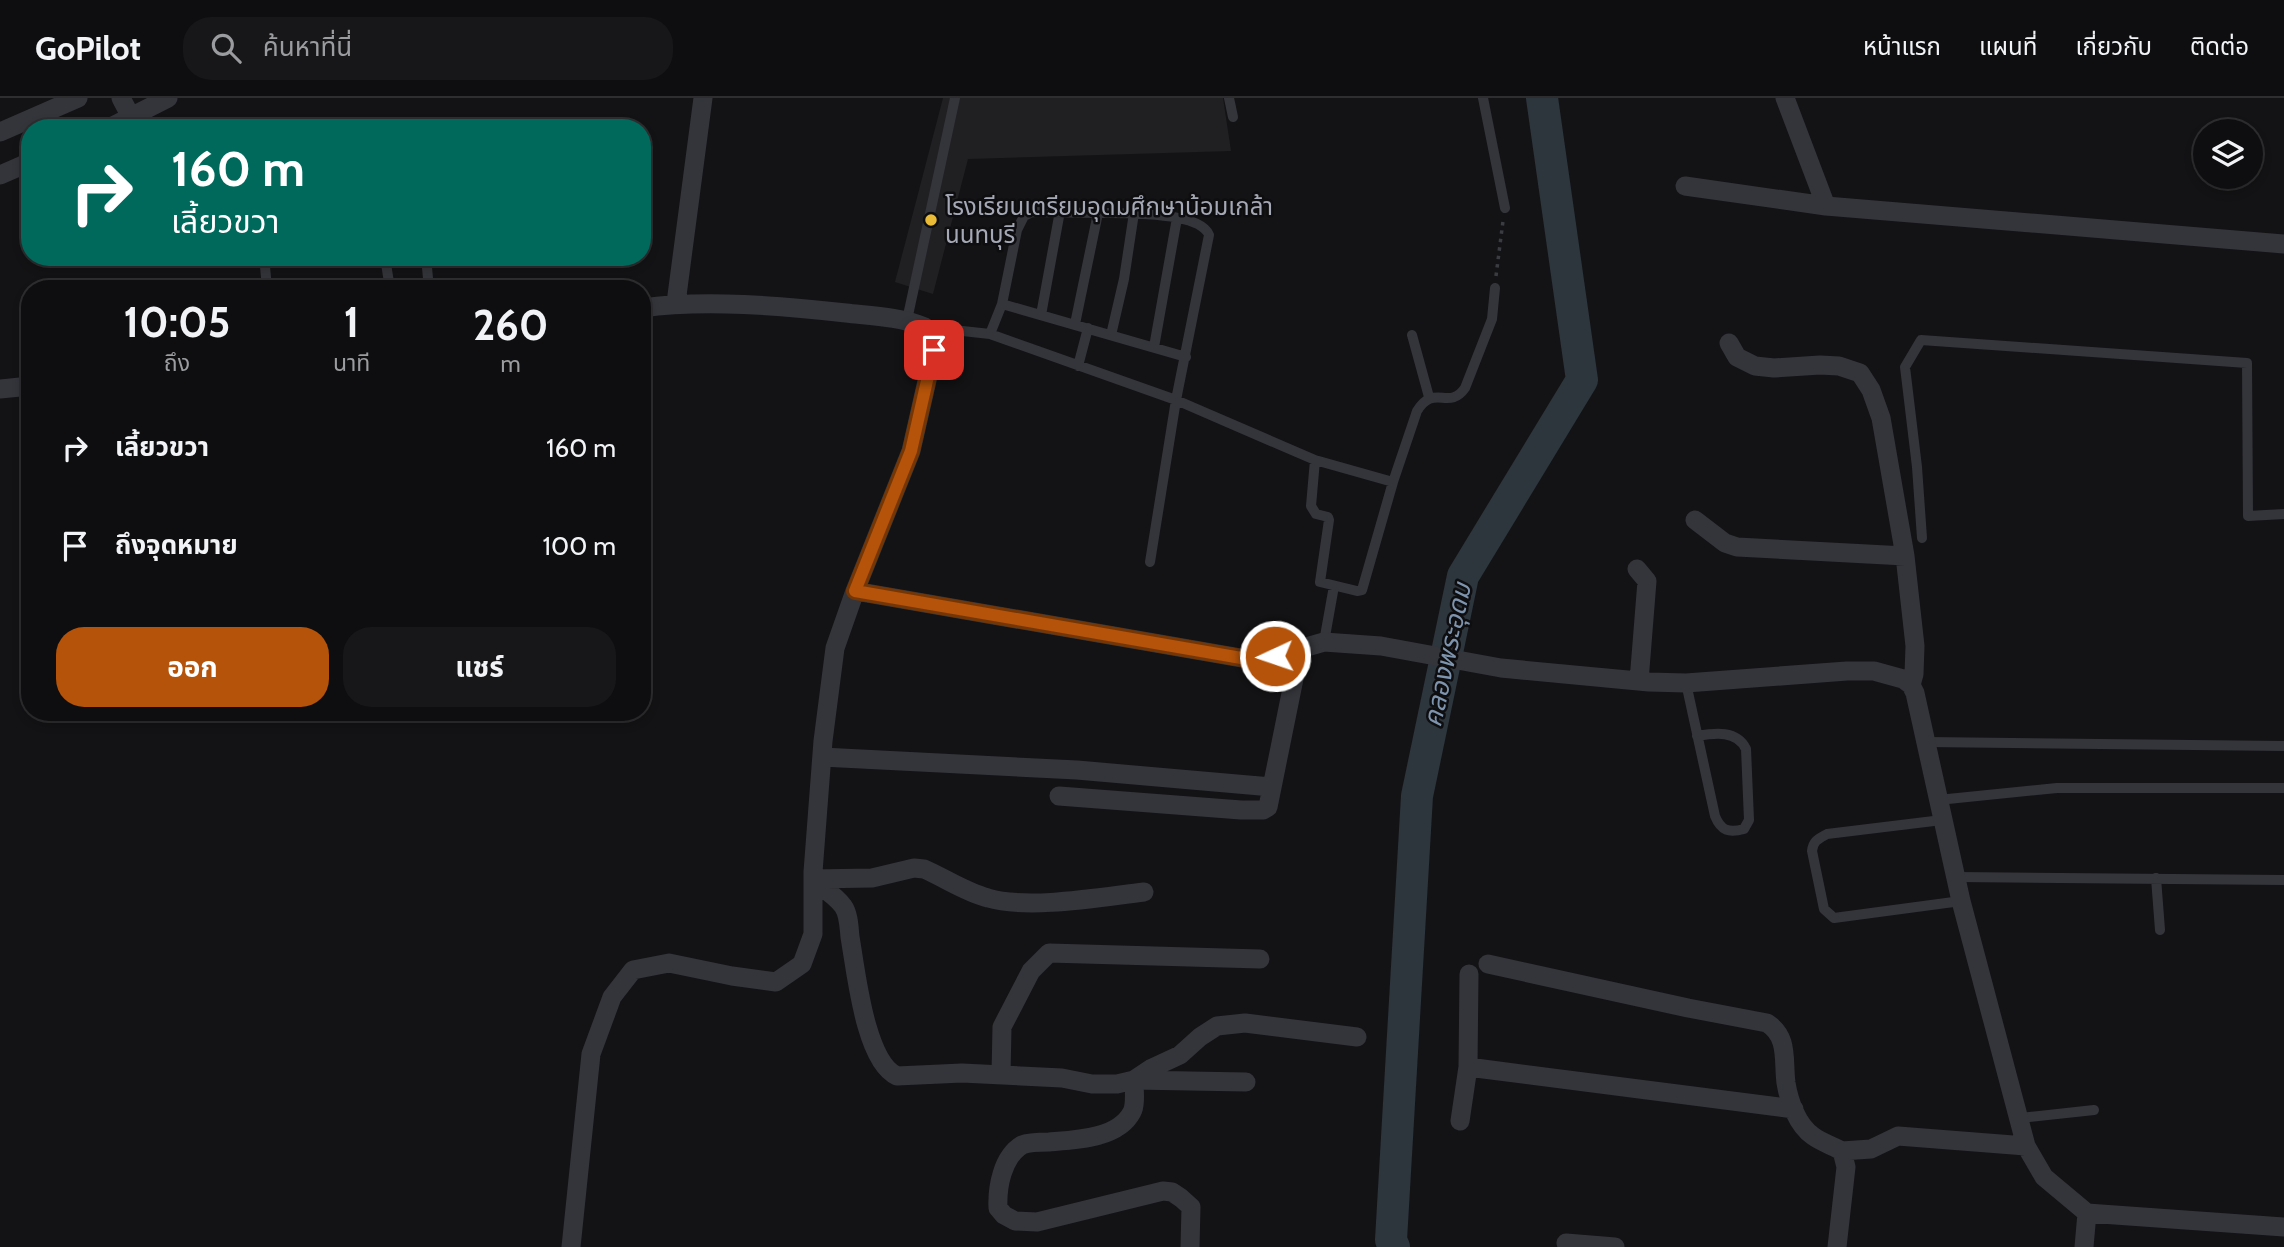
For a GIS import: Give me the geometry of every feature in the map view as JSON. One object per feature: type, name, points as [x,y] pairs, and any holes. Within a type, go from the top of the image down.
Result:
[{"type":"street","points":[[30,119],[78,98]]},
{"type":"street","points":[[121,98],[131,117]]},
{"type":"street","points":[[127,119],[169,98]]},
{"type":"street","points":[[676,303],[703,98]]},
{"type":"street","points":[[1785,98],[1826,206]]},
{"type":"street","points":[[0,132],[21,123]]},
{"type":"street","points":[[0,175],[21,166]]},
{"type":"street","points":[[1685,186],[1826,206],[2284,244]]},
{"type":"street","points":[[571,1247],[591,1054],[612,997],[633,970],[669,963],[776,982],[802,964],[813,934],[813,886],[822,757],[835,648],[911,451],[934,350],[916,324],[809,309],[676,303],[651,307]]},
{"type":"street","points":[[1729,343],[1737,357],[1755,366],[1839,366],[1860,373],[1871,390],[1881,418],[1905,556],[1915,646],[1911,685]]},
{"type":"street","points":[[0,389],[21,387]]},
{"type":"street","points":[[1695,520],[1725,543],[1737,547],[1905,556]]},
{"type":"street","points":[[1637,569],[1647,581],[1639,681]]},
{"type":"street","points":[[855,591],[1247,659],[1275,656],[1324,642],[1381,646],[1501,668],[1639,681],[1686,683],[1847,671],[1874,671],[1894,676],[1911,685],[1915,693],[1961,901],[2026,1146],[2044,1177],[2087,1213],[2284,1227]]},
{"type":"street","points":[[1059,796],[1241,810],[1263,810],[1268,807],[1300,649]]},
{"type":"street","points":[[822,757],[1077,770],[1272,787]]},
{"type":"street","points":[[813,886],[872,878],[914,868],[924,869],[986,898],[1009,903],[1144,892]]},
{"type":"street","points":[[813,886],[823,888],[845,908],[874,1050],[890,1073],[897,1076],[962,1073],[1062,1078],[1092,1084],[1117,1084],[1135,1080],[1246,1082]]},
{"type":"street","points":[[1001,1075],[1002,1027],[1031,971],[1049,953],[1260,959]]},
{"type":"street","points":[[1488,964],[1767,1023],[1780,1037],[1784,1049],[1786,1084],[1797,1118],[1812,1136],[1842,1151],[1871,1149],[1898,1136],[2026,1146]]},
{"type":"street","points":[[1460,1121],[1468,1067],[1469,974]]},
{"type":"street","points":[[1135,1080],[1152,1068],[1180,1055],[1217,1026],[1245,1023],[1357,1037]]},
{"type":"street","points":[[1468,1067],[1794,1110]]},
{"type":"street","points":[[1135,1080],[1133,1111],[1109,1133],[1066,1141],[1023,1144],[1012,1155],[1002,1173],[998,1208],[1015,1221],[1037,1222],[1142,1195],[1171,1192],[1191,1207],[1189,1247]]},
{"type":"street","points":[[1837,1247],[1846,1167],[1842,1151]]},
{"type":"street","points":[[2084,1247],[2087,1213]]},
{"type":"street","points":[[1566,1243],[1615,1247]]},
{"type":"lane","points":[[955,98],[916,324],[990,334],[1176,400],[1315,460],[1393,482]]},
{"type":"lane","points":[[1229,98],[1233,117]]},
{"type":"lane","points":[[1483,98],[1504,208]]},
{"type":"lane","points":[[1041,315],[1060,211]]},
{"type":"lane","points":[[990,334],[1002,304],[1017,230],[1024,216],[1032,212],[1134,213],[1177,218],[1200,224],[1207,230],[1209,235],[1176,400],[1150,562]]},
{"type":"lane","points":[[1075,324],[1098,212]]},
{"type":"lane","points":[[1111,335],[1124,279],[1134,213]]},
{"type":"lane","points":[[1154,348],[1177,218]]},
{"type":"lane","points":[[1315,460],[1311,506],[1316,514],[1328,517],[1329,520],[1320,582],[1357,591],[1364,587],[1393,482],[1417,411],[1429,397],[1454,398],[1465,388],[1492,319],[1495,288]]},
{"type":"lane","points":[[1002,304],[1186,357]]},
{"type":"lane","points":[[1078,366],[1088,328]]},
{"type":"lane","points":[[1412,335],[1429,397]]},
{"type":"lane","points":[[1922,538],[1905,367],[1921,340],[2247,362],[2248,516],[2284,514]]},
{"type":"lane","points":[[1324,642],[1334,586]]},
{"type":"lane","points":[[1686,683],[1697,736],[1718,825],[1734,832],[1744,829],[1749,820],[1746,749],[1742,741],[1732,735],[1697,736]]},
{"type":"lane","points":[[1927,742],[2284,746]]},
{"type":"lane","points":[[1938,800],[2057,788],[2284,788]]},
{"type":"lane","points":[[1942,820],[1826,834],[1817,839],[1812,852],[1824,909],[1834,918],[1961,901]]},
{"type":"lane","points":[[1957,877],[2284,880]]},
{"type":"lane","points":[[2156,878],[2160,930]]},
{"type":"lane","points":[[2020,1118],[2094,1110]]},
{"type":"path","points":[[1495,288],[1504,208]]},
{"type":"shaded area","name":"โรงเรียนเตรียมอุดมศึกษาน้อมเกล้า นนทบุรี","points":[[943,98],[1223,98],[1231,151],[968,159],[933,294],[895,282]]},
{"type":"waterway","name":"คลองพระอุดม","points":[[1394,1247],[1391,1240],[1417,796],[1463,576],[1582,380],[1542,98]]},
{"type":"place","name":"โรงเรียนเตรียมอุดมศึกษาน้อมเกล้า นนทบุรี","points":[[931,220]]},
{"type":"route","points":[[934,350],[911,451],[855,591],[1247,659],[1275,656]]}]
